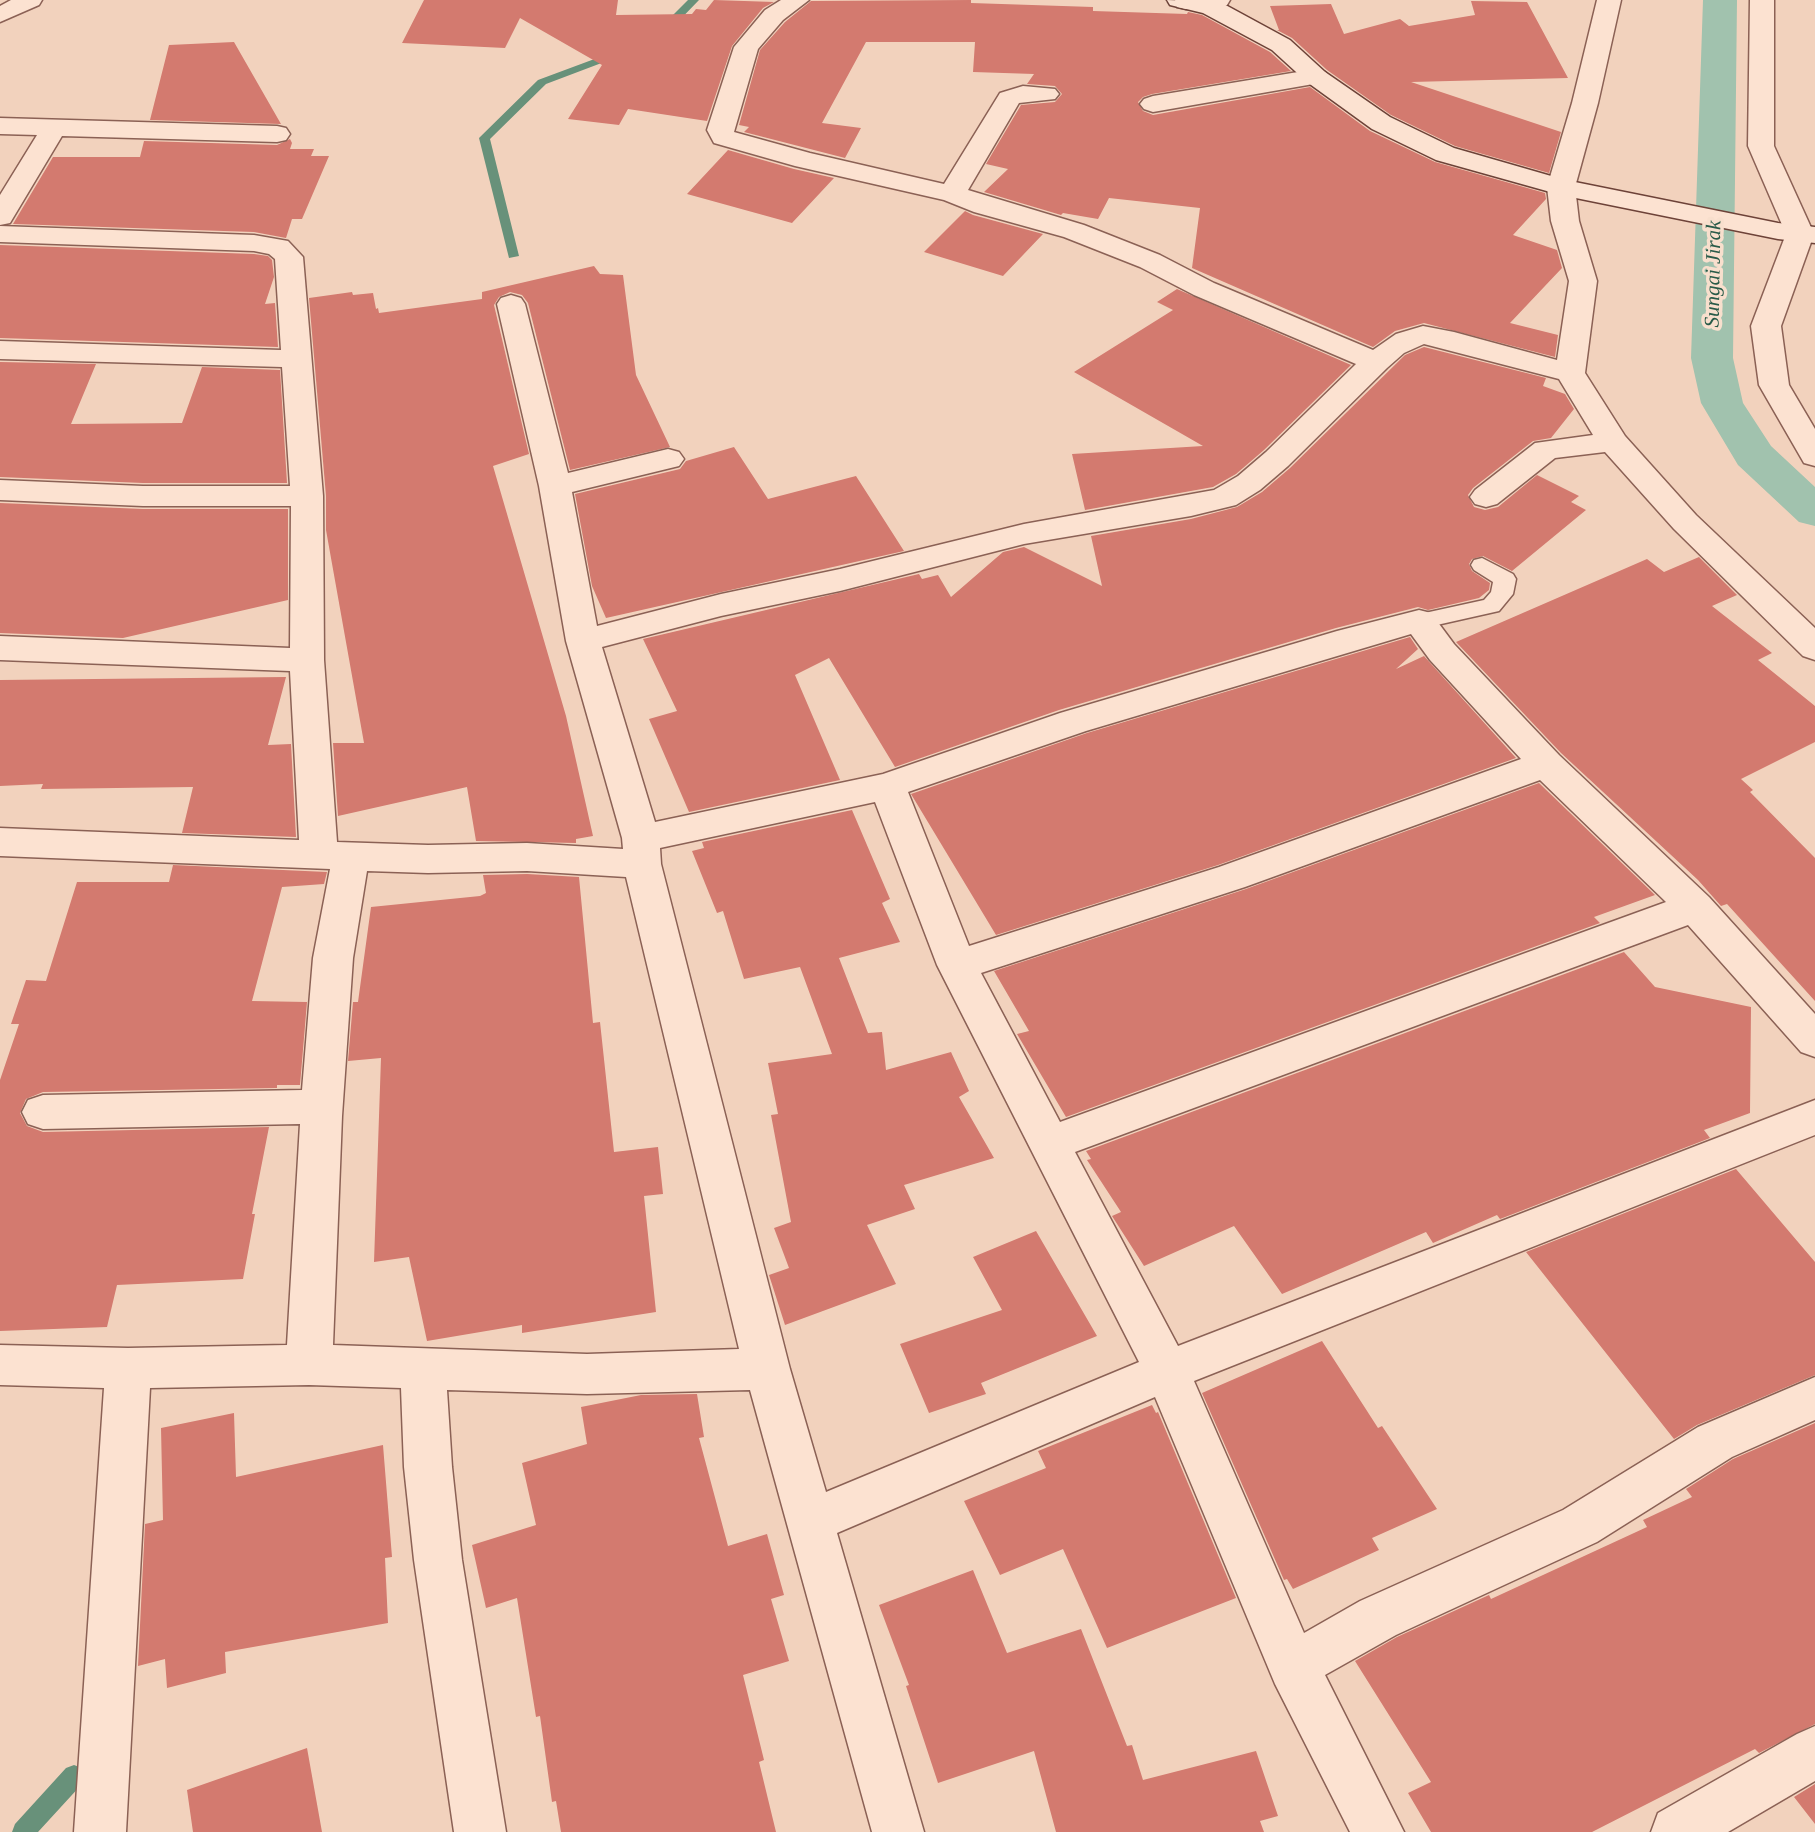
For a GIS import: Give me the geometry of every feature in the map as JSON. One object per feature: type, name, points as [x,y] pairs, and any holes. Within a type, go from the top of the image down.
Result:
[{"type":"street","points":[[0,15],[30,0]]},
{"type":"street","points":[[797,0],[774,15],[746,47],[720,130],[723,137],[804,160],[953,194],[984,206],[1074,230],[1150,261],[1204,289],[1377,362]]},
{"type":"street","points":[[1182,1],[1218,0]]},
{"type":"street","points":[[1609,0],[1585,103],[1561,187],[1565,220],[1583,281],[1570,373],[1613,442],[1685,522],[1815,648]]},
{"type":"street","points":[[1762,0],[1761,146],[1798,234],[1766,326],[1774,385],[1815,456]]},
{"type":"street","points":[[1182,1],[1211,8],[1281,45],[1316,78],[1381,123],[1445,154],[1561,187],[1798,234]]},
{"type":"street","points":[[1153,104],[1316,78]]},
{"type":"street","points":[[953,194],[1009,98],[1023,94],[1046,94]]},
{"type":"street","points":[[0,126],[277,134]]},
{"type":"street","points":[[0,217],[55,127]]},
{"type":"street","points":[[0,234],[254,243],[278,247],[289,257],[307,496],[307,660],[335,856],[333,958],[322,1107],[309,1365]]},
{"type":"street","points":[[511,304],[555,486],[583,641],[642,851],[768,1368],[898,1832]]},
{"type":"street","points":[[583,641],[721,605],[840,580],[1024,534],[1225,498],[1249,483],[1277,459],[1394,346],[1423,335],[1444,338],[1570,373]]},
{"type":"street","points":[[0,350],[297,359]]},
{"type":"street","points":[[1486,497],[1546,450],[1613,442]]},
{"type":"street","points":[[555,486],[668,459]]},
{"type":"street","points":[[0,490],[143,496],[307,496]]},
{"type":"street","points":[[0,842],[428,859],[642,851],[887,786],[1073,722],[1349,639],[1419,621],[1442,652],[1546,764],[1695,907],[1815,1041]]},
{"type":"street","points":[[0,648],[307,660]]},
{"type":"street","points":[[957,965],[1232,877],[1546,764]]},
{"type":"street","points":[[887,786],[957,965],[1167,1371],[1293,1666],[1378,1832]]},
{"type":"street","points":[[1048,1144],[1695,907]]},
{"type":"street","points":[[43,1112],[322,1107]]},
{"type":"street","points":[[811,1521],[1167,1371],[1815,1116]]},
{"type":"street","points":[[0,1365],[128,1368],[309,1365],[587,1374],[768,1368]]},
{"type":"street","points":[[101,1819],[128,1368]]},
{"type":"street","points":[[423,1368],[428,1467],[438,1560],[480,1832]]},
{"type":"street","points":[[1293,1666],[1378,1618],[1580,1525],[1716,1443],[1815,1398]]},
{"type":"street","points":[[1677,1832],[1815,1752]]},
{"type":"lane","points":[[1419,621],[1491,606],[1502,594],[1505,579],[1482,565]]},
{"type":"building","points":[[424,0],[618,0],[616,15],[692,14],[696,9],[706,10],[714,0],[774,2],[763,8],[732,46],[707,121],[628,109],[619,125],[568,119],[602,65],[520,18],[505,48],[402,43]]},
{"type":"building","points":[[971,0],[971,3],[1093,7],[1093,11],[1188,12],[1202,15],[1270,52],[1291,71],[1152,94],[1138,102],[1143,111],[1153,115],[1310,87],[1370,131],[1435,162],[1545,193],[1546,199],[1513,235],[1557,250],[1562,268],[1510,323],[1558,335],[1555,357],[1424,323],[1395,331],[1373,347],[1192,268],[1200,208],[1109,198],[1098,219],[1063,213],[1061,215],[984,192],[1008,169],[986,164],[1021,105],[1055,102],[1062,94],[1055,86],[1027,84],[1034,74],[973,72],[975,42],[866,42],[822,123],[861,128],[845,158],[744,132],[749,127],[739,125],[760,50],[785,22],[811,1]]},
{"type":"building","points":[[1471,1],[1527,2],[1568,78],[1411,82],[1561,132],[1549,173],[1455,146],[1391,115],[1327,70],[1292,38],[1277,30],[1270,6],[1331,4],[1344,34],[1400,19],[1409,26],[1475,15]]},
{"type":"building","points":[[234,42],[281,124],[150,120],[169,45]]},
{"type":"building","points":[[290,139],[290,149],[314,149],[311,156],[329,156],[302,219],[292,219],[286,238],[254,232],[13,224],[53,157],[140,157],[144,141],[277,145]]},
{"type":"building","points":[[728,150],[834,178],[792,223],[687,194]]},
{"type":"building","points":[[965,211],[1043,234],[1003,276],[924,252]]},
{"type":"building","points":[[0,245],[268,256],[272,260],[274,277],[265,304],[275,303],[278,347],[0,338]]},
{"type":"building","points":[[594,266],[600,274],[623,275],[636,375],[670,447],[570,470],[528,303],[522,295],[510,292],[499,297],[494,305],[529,454],[493,466],[566,716],[593,836],[576,839],[576,843],[476,841],[467,787],[338,816],[333,743],[364,743],[326,530],[326,496],[309,298],[352,292],[353,295],[373,293],[379,313],[482,299],[482,292]]},
{"type":"building","points":[[1177,289],[1351,365],[1264,450],[1236,474],[1213,487],[1085,510],[1072,454],[1203,446],[1074,372],[1173,310],[1157,302]]},
{"type":"building","points":[[1424,347],[1546,378],[1543,386],[1565,394],[1574,409],[1551,438],[1533,441],[1473,488],[1468,495],[1474,507],[1485,510],[1498,507],[1537,475],[1579,496],[1571,502],[1586,510],[1512,571],[1483,556],[1472,559],[1469,564],[1472,571],[1490,583],[1489,590],[1479,598],[1428,610],[1418,607],[1336,628],[1059,710],[895,767],[829,658],[795,675],[840,780],[689,812],[649,719],[677,711],[643,639],[919,574],[922,579],[938,575],[951,597],[1003,552],[1024,547],[1102,586],[1091,536],[1191,519],[1237,507],[1262,492],[1290,468],[1405,355]]},
{"type":"building","points":[[0,362],[96,364],[71,424],[182,423],[202,367],[280,370],[287,483],[143,483],[0,477]]},
{"type":"building","points":[[734,447],[768,499],[856,476],[904,551],[606,618],[592,586],[575,494],[680,469],[686,461]]},
{"type":"building","points":[[0,503],[143,509],[288,509],[288,600],[123,638],[0,633]]},
{"type":"building","points":[[1699,557],[1737,595],[1712,606],[1772,653],[1758,660],[1815,706],[1815,742],[1741,779],[1753,790],[1750,792],[1815,858],[1815,1001],[1727,904],[1721,906],[1698,880],[1561,753],[1456,642],[1647,559],[1664,572]]},
{"type":"building","points":[[1410,637],[1418,649],[1396,669],[1424,656],[1516,758],[1218,865],[996,935],[911,794],[1087,733]]},
{"type":"building","points":[[286,677],[268,745],[291,744],[296,837],[182,833],[193,787],[41,789],[43,784],[0,786],[0,680]]},
{"type":"building","points":[[1539,783],[1655,895],[1594,917],[1600,923],[1066,1117],[1017,1034],[1029,1031],[994,971],[1246,889]]},
{"type":"building","points":[[852,810],[890,899],[882,903],[900,942],[839,958],[868,1033],[882,1032],[886,1070],[951,1052],[969,1091],[959,1097],[994,1158],[904,1185],[915,1209],[867,1225],[896,1284],[785,1325],[769,1275],[789,1268],[774,1228],[791,1222],[771,1115],[778,1114],[768,1063],[832,1054],[800,967],[744,979],[723,911],[717,913],[692,851],[704,848],[702,842]]},
{"type":"building","points":[[173,865],[327,872],[324,884],[282,887],[252,1001],[307,1002],[300,1085],[277,1085],[277,1088],[43,1092],[26,1099],[20,1113],[27,1126],[43,1132],[269,1127],[243,1279],[117,1285],[107,1327],[0,1331],[0,1080],[19,1024],[11,1024],[26,980],[46,981],[77,882],[169,882]]},
{"type":"building","points":[[483,875],[579,877],[593,1023],[600,1022],[614,1152],[658,1147],[663,1194],[644,1196],[656,1312],[522,1333],[522,1325],[427,1341],[409,1257],[374,1262],[381,1058],[348,1061],[353,1002],[358,1002],[371,907],[480,896],[486,893]]},
{"type":"building","points":[[1624,952],[1655,987],[1751,1007],[1750,1113],[1704,1130],[1710,1138],[1500,1219],[1497,1215],[1433,1243],[1426,1232],[1282,1294],[1234,1226],[1144,1266],[1112,1216],[1121,1212],[1087,1160],[1091,1159],[1086,1151]]},
{"type":"building","points":[[1736,1169],[1815,1262],[1815,1375],[1697,1425],[1674,1439],[1526,1252]]},
{"type":"building","points":[[1036,1231],[1097,1336],[981,1383],[986,1394],[929,1413],[900,1344],[1002,1310],[973,1257]]},
{"type":"building","points":[[1322,1341],[1378,1428],[1382,1426],[1437,1509],[1372,1538],[1379,1550],[1293,1589],[1287,1579],[1284,1580],[1202,1393]]},
{"type":"building","points":[[697,1394],[704,1437],[699,1438],[728,1546],[767,1534],[784,1595],[771,1599],[789,1661],[743,1675],[764,1760],[759,1762],[776,1832],[561,1832],[556,1801],[552,1802],[540,1716],[536,1717],[517,1598],[486,1608],[472,1545],[536,1525],[522,1463],[587,1444],[581,1407],[641,1395]]},
{"type":"building","points":[[1152,1405],[1156,1413],[1158,1412],[1236,1598],[1107,1648],[1063,1549],[1000,1575],[964,1501],[1046,1468],[1038,1451]]},
{"type":"building","points":[[234,1413],[236,1477],[383,1445],[392,1557],[385,1558],[388,1623],[225,1652],[226,1673],[167,1688],[165,1659],[138,1666],[145,1524],[163,1520],[161,1428]]},
{"type":"building","points":[[1815,1423],[1815,1724],[1759,1753],[1755,1749],[1592,1832],[1431,1832],[1408,1793],[1431,1782],[1355,1661],[1397,1637],[1489,1595],[1491,1599],[1647,1527],[1643,1520],[1692,1497],[1686,1489],[1733,1459]]},
{"type":"building","points":[[973,1570],[1007,1653],[1081,1629],[1127,1746],[1132,1745],[1143,1780],[1256,1751],[1278,1816],[1260,1821],[1264,1832],[1056,1832],[1034,1751],[938,1783],[906,1686],[909,1685],[879,1605]]},
{"type":"building","points":[[307,1748],[322,1832],[193,1832],[187,1790]]},
{"type":"building","points":[[1815,1784],[1815,1824],[1794,1797]]},
{"type":"waterway","points":[[666,28],[694,0]]},
{"type":"waterway","name":"Sungai Jirak","points":[[1720,0],[1712,358],[1722,403],[1754,455],[1815,512]]},
{"type":"waterway","points":[[513,256],[484,138],[542,82],[616,54]]},
{"type":"waterway","points":[[23,1832],[74,1776]]}]
